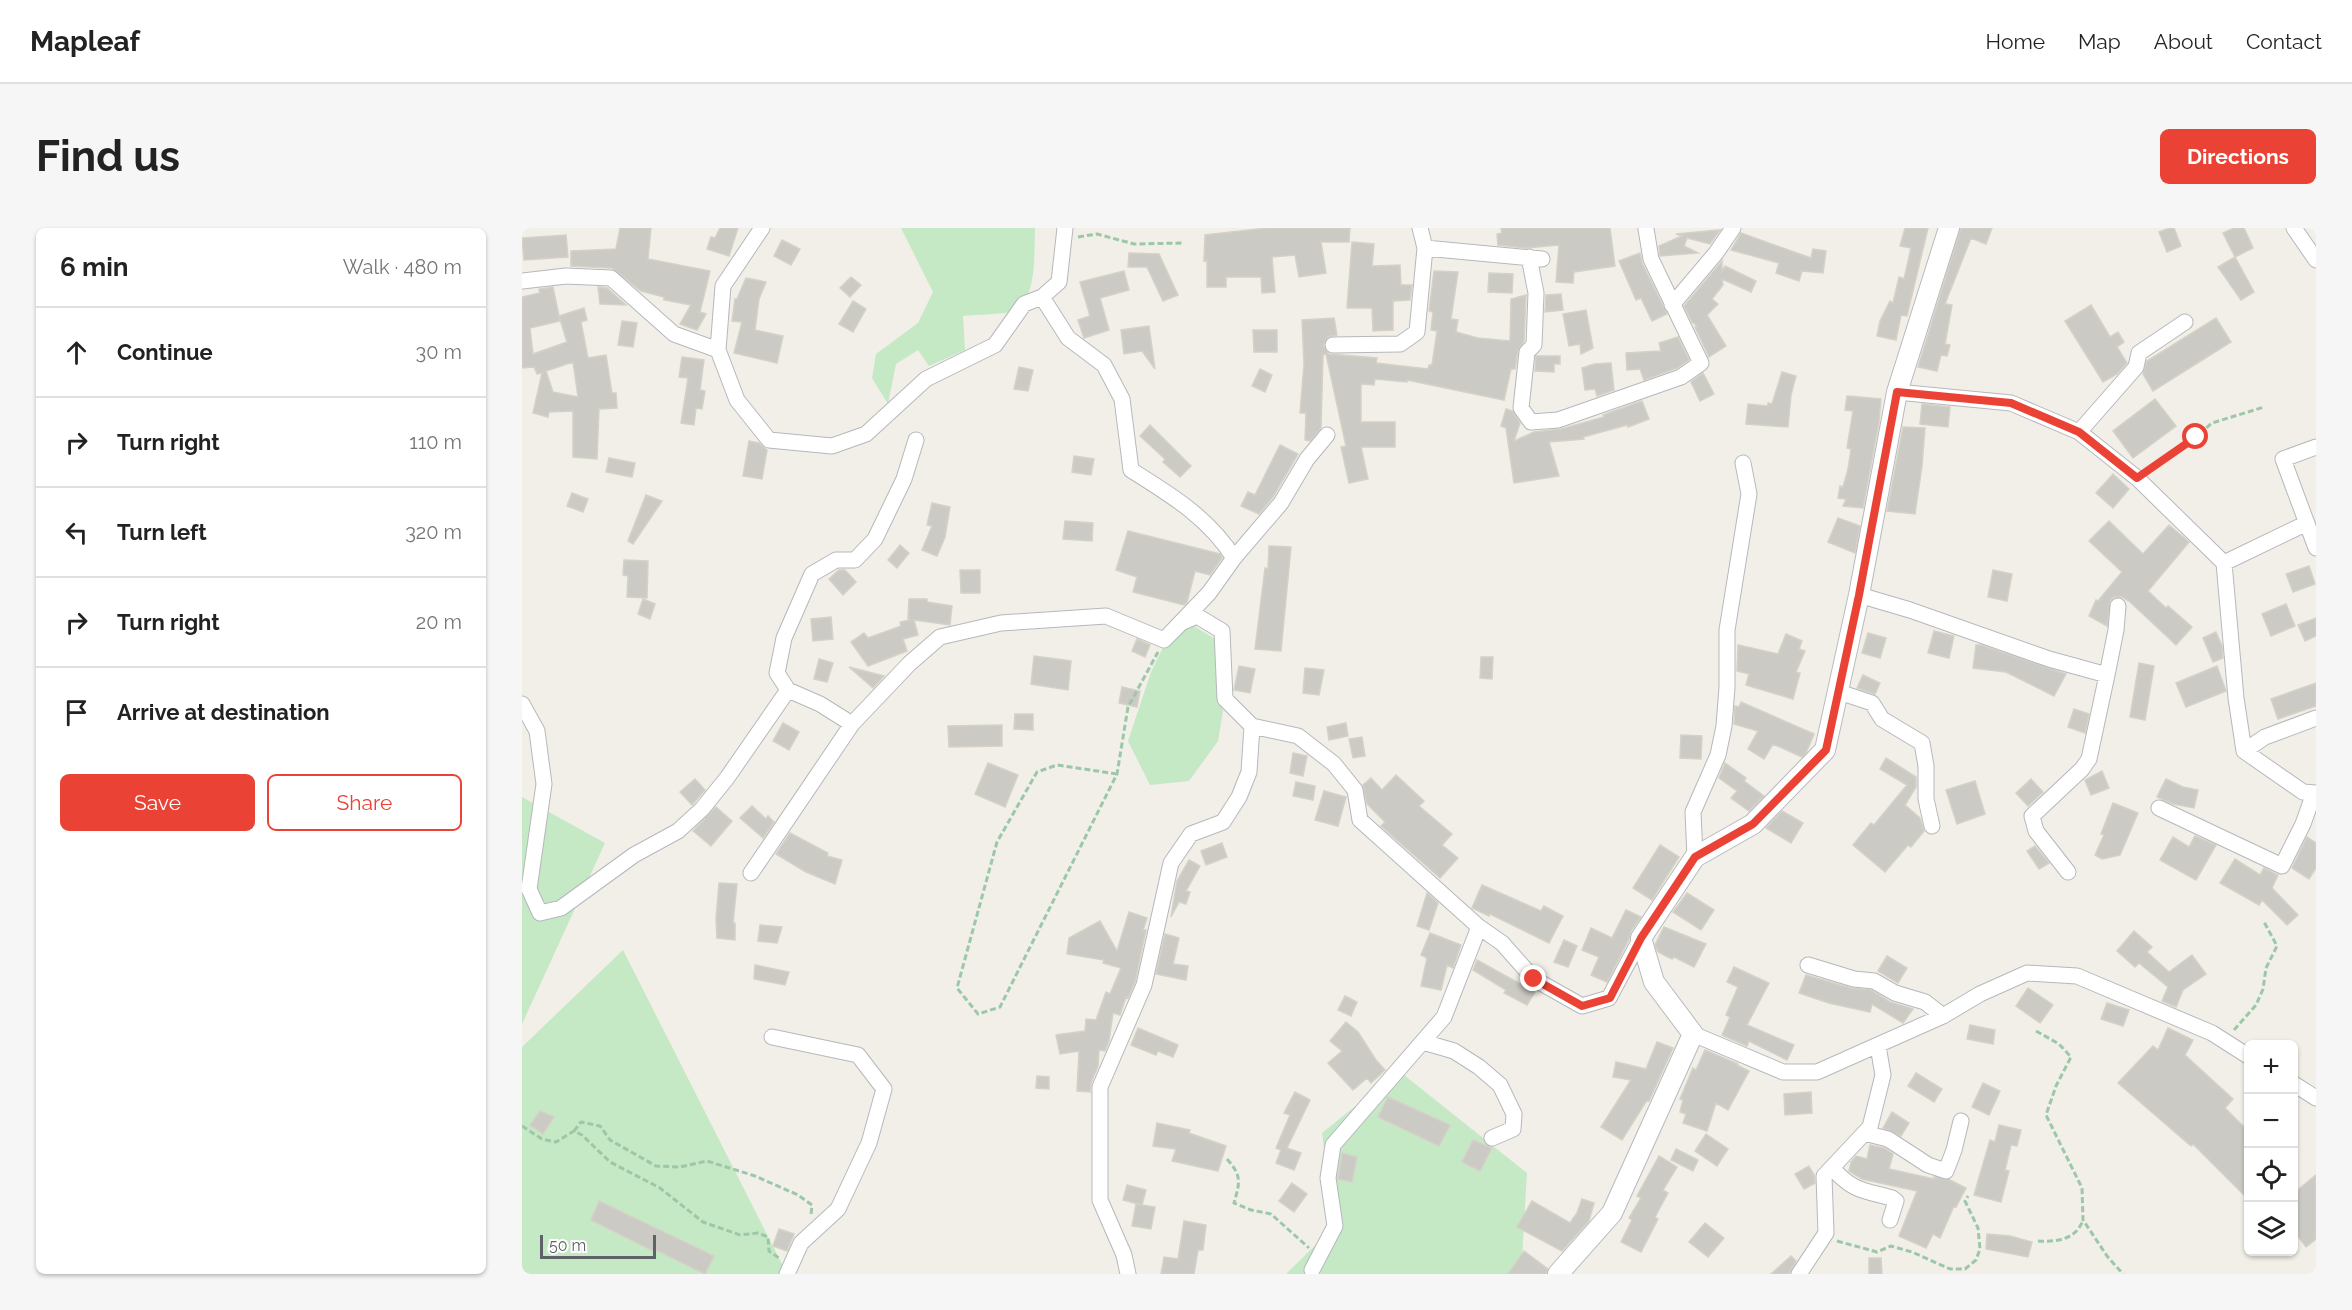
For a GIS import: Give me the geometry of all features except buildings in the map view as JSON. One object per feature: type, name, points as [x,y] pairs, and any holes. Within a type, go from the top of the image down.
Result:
[{"type":"street","points":[[762,228],[723,286],[718,350],[737,399],[769,440],[832,446],[866,434],[926,379],[995,345],[1024,304],[1042,297],[1059,282],[1065,234]]},
{"type":"street","points":[[1333,345],[1400,344],[1418,332],[1425,248],[1420,228]]},
{"type":"street","points":[[1672,305],[1716,254],[1733,228]]},
{"type":"street","points":[[1164,640],[1181,623],[1197,616],[1222,631],[1225,699],[1252,726],[1298,736],[1334,764],[1355,790],[1360,820],[1479,927],[1502,943],[1534,979],[1582,1006],[1610,998],[1641,938],[1695,857],[1753,824],[1826,750],[1859,595],[1897,392],[1949,228]]},
{"type":"street","points":[[2294,228],[2316,260]]},
{"type":"street","points":[[1425,248],[1536,258],[1534,345],[1527,352],[1521,408],[1531,422],[1558,420],[1681,377],[1701,363],[1651,260],[1646,229]]},
{"type":"street","points":[[522,281],[566,276],[611,278],[674,334],[718,350]]},
{"type":"street","points":[[1042,297],[1068,338],[1104,365],[1118,390],[1122,399],[1131,470],[1194,511],[1222,539],[1234,558]]},
{"type":"street","points":[[2079,432],[2136,367],[2139,353],[2184,322]]},
{"type":"street","points":[[1897,392],[2011,403],[2079,432],[2137,478],[2224,563],[2236,698],[2244,751],[2303,792],[2315,793],[2303,824],[2282,866],[2159,808]]},
{"type":"street","points":[[1164,640],[1209,594],[1234,558],[1281,503],[1307,459],[1327,435]]},
{"type":"street","points":[[852,724],[820,704],[788,690],[777,673],[784,638],[812,574],[836,560],[855,560],[875,539],[904,479],[916,440]]},
{"type":"street","points":[[2316,447],[2283,459],[2316,548]]},
{"type":"street","points":[[1695,857],[1693,812],[1718,755],[1724,726],[1728,630],[1749,494],[1743,463]]},
{"type":"street","points":[[2224,563],[2307,524]]},
{"type":"street","points":[[1859,595],[2038,655],[2107,675]]},
{"type":"street","points":[[2068,872],[2036,831],[2032,816],[2082,769],[2089,759],[2116,630],[2118,606]]},
{"type":"street","points":[[751,873],[852,724],[910,663],[940,637],[1001,623],[1106,616],[1164,640]]},
{"type":"street","points":[[522,704],[537,731],[544,784],[529,889],[540,912],[561,908],[634,855],[678,831],[702,809],[727,778],[788,690]]},
{"type":"street","points":[[1839,692],[1872,704],[1882,719],[1922,743],[1926,766],[1926,799],[1932,826]]},
{"type":"street","points":[[2244,751],[2265,736],[2316,718]]},
{"type":"street","points":[[1128,1274],[1124,1255],[1100,1200],[1100,1087],[1144,985],[1172,863],[1191,834],[1223,822],[1239,797],[1250,772],[1252,726]]},
{"type":"street","points":[[1312,1270],[1335,1226],[1329,1178],[1333,1145],[1444,1017],[1479,927]]},
{"type":"street","points":[[1641,938],[1654,982],[1693,1035],[1783,1072],[1817,1072],[1943,1016],[1980,994],[2027,973],[2077,976],[2212,1033],[2244,1053]]},
{"type":"street","points":[[1808,964],[1854,978],[1874,981],[1895,993],[1925,1002],[1943,1016]]},
{"type":"street","points":[[1558,1274],[1612,1213],[1693,1035]]},
{"type":"street","points":[[772,1037],[858,1054],[884,1089],[869,1143],[838,1209],[801,1244],[789,1270]]},
{"type":"street","points":[[1423,1042],[1454,1051],[1479,1067],[1500,1085],[1514,1114],[1513,1129],[1492,1138]]},
{"type":"street","points":[[1799,1274],[1826,1233],[1824,1176],[1870,1127],[1883,1075],[1878,1046]]},
{"type":"street","points":[[2298,1087],[2316,1098]]},
{"type":"street","points":[[1864,1133],[1888,1139],[1928,1165],[1946,1171],[1961,1121]]},
{"type":"street","points":[[1832,1168],[1857,1190],[1892,1198],[1896,1201],[1890,1220]]},
{"type":"path","points":[[1065,234],[1097,234],[1134,244],[1183,243]]},
{"type":"path","points":[[2137,478],[2212,423],[2264,407]]},
{"type":"path","points":[[1117,774],[1057,765],[1037,772],[997,842],[957,988],[978,1014],[1000,1007],[1117,774],[1128,707],[1164,640]]},
{"type":"path","points":[[2226,1042],[2238,1023],[2256,1005],[2263,989],[2266,968],[2277,946],[2263,920]]},
{"type":"path","points":[[2036,1031],[2059,1044],[2071,1057],[2056,1086],[2046,1114],[2082,1188],[2083,1220],[2080,1228],[2058,1242],[2038,1241]]},
{"type":"path","points":[[522,1126],[542,1139],[556,1142],[574,1131],[581,1122],[589,1122],[600,1126],[610,1140],[656,1166],[680,1167],[707,1161],[755,1176],[798,1195],[812,1205],[810,1223],[801,1244]]},
{"type":"path","points":[[574,1131],[582,1135],[610,1162],[660,1188],[704,1222],[740,1235],[758,1233],[768,1237],[770,1251],[789,1270]]},
{"type":"path","points":[[1227,1159],[1237,1171],[1240,1184],[1234,1203],[1251,1210],[1271,1214],[1302,1243],[1321,1255]]},
{"type":"path","points":[[1826,1233],[1839,1242],[1877,1252],[1891,1246],[1912,1252],[1950,1269],[1965,1269],[1976,1260],[1980,1249],[1978,1228],[1965,1201],[1968,1196]]},
{"type":"path","points":[[2083,1220],[2107,1256],[2123,1274]]},
{"type":"green space","points":[[901,228],[1035,228],[1034,263],[1030,289],[1026,300],[1019,308],[1004,313],[963,316],[965,350],[929,366],[918,350],[896,364],[888,404],[872,378],[876,354],[918,323],[933,292]]},
{"type":"green space","points":[[1189,623],[1215,639],[1223,711],[1218,741],[1189,781],[1150,785],[1128,741],[1151,672],[1173,627]]},
{"type":"green space","points":[[522,797],[605,843],[522,1024]]},
{"type":"green space","points":[[623,950],[787,1274],[522,1274],[522,1047]]},
{"type":"green space","points":[[1399,1071],[1527,1173],[1521,1274],[1286,1274],[1335,1226],[1322,1133]]},
{"type":"route","points":[[1534,979],[1582,1006],[1610,998],[1641,938],[1695,857],[1753,824],[1826,750],[1859,595],[1897,392],[2011,403],[2079,432],[2137,478],[2196,437]]}]
